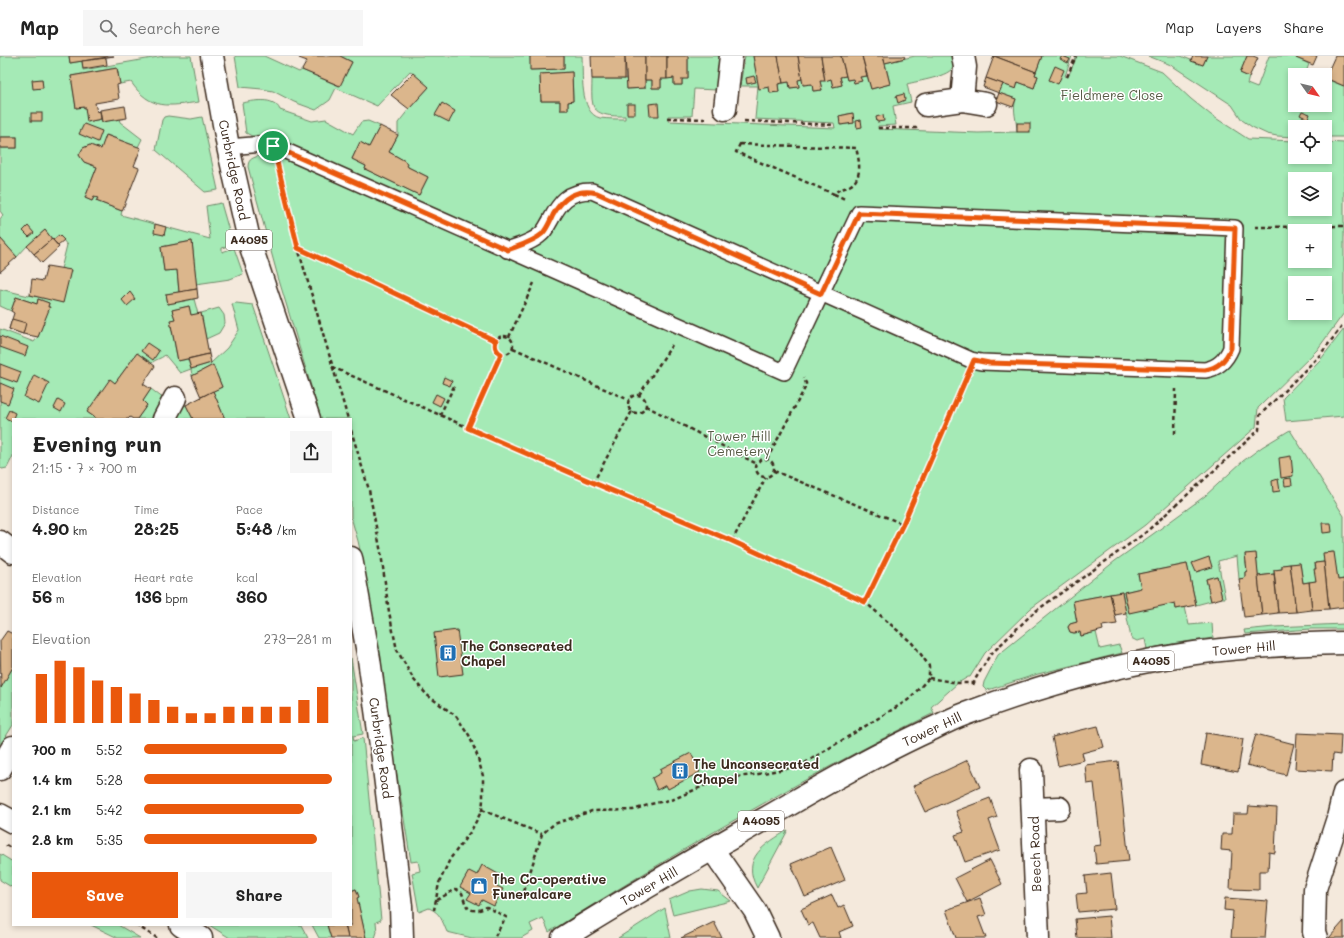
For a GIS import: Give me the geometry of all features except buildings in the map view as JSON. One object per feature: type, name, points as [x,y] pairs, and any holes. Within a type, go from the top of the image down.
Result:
[{"type":"main road","name":"Curbridge Road","points":[[212,56],[228,147],[250,244],[308,418]]},
{"type":"main road","points":[[725,109],[731,56]]},
{"type":"main road","points":[[962,100],[965,67],[963,56]]},
{"type":"main road","points":[[926,105],[962,100],[986,104]]},
{"type":"main road","points":[[165,418],[175,398]]},
{"type":"main road","points":[[0,542],[12,551]]},
{"type":"main road","name":"Curbridge Road","points":[[352,564],[369,659],[382,752],[401,906],[402,938]]},
{"type":"main road","name":"Tower Hill","points":[[563,938],[864,761],[964,714],[1036,689],[1131,664],[1195,653],[1271,645],[1344,642]]},
{"type":"main road","points":[[0,769],[12,749]]},
{"type":"main road","name":"Beech Road","points":[[1031,770],[1038,938]]},
{"type":"main road","points":[[1316,938],[1314,932],[1315,888],[1338,818],[1344,793]]},
{"type":"main road","points":[[1033,808],[1059,808]]},
{"type":"main road","points":[[0,814],[12,821]]},
{"type":"main road","points":[[712,849],[756,911],[768,938]]},
{"type":"main road","points":[[183,926],[201,938]]},
{"type":"lane","points":[[228,147],[264,144],[273,146],[683,328],[784,372],[785,369],[821,294],[859,213],[1235,228],[1231,348],[1223,361],[1212,368],[1177,369],[989,363],[974,360],[821,294],[592,191],[580,192],[568,197],[558,206],[542,234],[508,250]]},
{"type":"path","points":[[1067,77],[1076,56]]},
{"type":"path","points":[[878,128],[916,128],[926,105]]},
{"type":"path","points":[[667,118],[709,119],[725,109],[736,120],[834,125]]},
{"type":"path","points":[[740,144],[856,148],[860,167],[858,174],[851,185],[837,190],[834,194],[736,152],[740,144]]},
{"type":"path","points":[[273,146],[298,248],[348,418]]},
{"type":"path","points":[[1235,228],[1344,226]]},
{"type":"path","points":[[298,248],[496,341]]},
{"type":"path","points":[[509,337],[542,265]]},
{"type":"path","points":[[964,714],[974,683],[990,655],[1033,613],[1145,533],[1259,430],[1260,415],[1319,356],[1344,324]]},
{"type":"path","points":[[639,395],[683,328]]},
{"type":"path","points":[[509,337],[502,336],[497,339],[495,348],[501,354],[507,354],[513,348]]},
{"type":"path","points":[[509,337],[513,348]]},
{"type":"path","points":[[513,348],[629,400]]},
{"type":"path","points":[[468,428],[501,354]]},
{"type":"path","points":[[865,602],[903,524],[974,360]]},
{"type":"path","points":[[332,367],[594,483],[732,541],[865,602],[912,643],[929,666],[929,678],[908,700],[800,766],[753,775],[719,779],[674,799],[633,810],[592,811],[554,824],[542,834],[523,895]]},
{"type":"path","points":[[767,459],[806,386],[806,383],[802,378],[785,369]]},
{"type":"path","points":[[1175,434],[1177,369]]},
{"type":"path","points":[[440,415],[455,384]]},
{"type":"path","points":[[633,396],[642,396],[646,400],[646,406],[643,411],[634,412],[628,406],[629,400],[633,396]]},
{"type":"path","points":[[646,406],[757,464]]},
{"type":"path","points":[[594,483],[632,411]]},
{"type":"path","points":[[352,433],[369,490],[382,553],[389,612],[398,650],[414,680],[427,695],[456,716],[469,735],[478,755],[483,776],[482,810],[471,831],[450,859],[439,883],[434,910]]},
{"type":"path","points":[[767,459],[773,462],[774,471],[771,476],[762,477],[756,468],[757,464],[761,460],[767,459]]},
{"type":"path","points":[[774,471],[903,524]]},
{"type":"path","points":[[732,541],[766,477]]},
{"type":"path","points":[[929,678],[958,683],[974,683]]},
{"type":"path","points":[[482,810],[542,834]]},
{"type":"path","points":[[436,900],[456,889],[462,893],[464,904],[470,909],[479,910],[487,907],[506,917],[495,936]]},
{"type":"path","points":[[138,926],[157,938]]},
{"type":"green space","points":[[0,56],[69,56],[70,63],[82,61],[83,70],[164,56],[191,56],[199,102],[170,105],[153,102],[138,91],[131,82],[120,84],[117,68],[71,76],[76,108],[85,107],[88,122],[101,119],[102,122],[119,119],[120,122],[142,139],[138,147],[107,135],[101,149],[90,145],[83,148],[79,155],[84,162],[97,167],[85,198],[92,201],[94,197],[98,198],[96,201],[122,211],[121,215],[210,239],[206,206],[221,203],[233,245],[222,248],[222,252],[234,248],[243,274],[230,279],[196,284],[192,241],[161,247],[164,271],[177,270],[179,292],[166,294],[168,304],[194,299],[198,314],[191,315],[189,306],[172,310],[175,319],[170,321],[178,361],[188,359],[191,369],[180,373],[165,355],[152,363],[137,353],[115,383],[111,380],[87,412],[96,418],[12,418],[12,458],[7,468],[2,469],[0,467],[0,329],[34,342],[38,337],[49,308],[49,303],[38,299],[37,304],[16,297],[11,311],[0,306],[0,289],[63,302],[61,269],[67,245],[59,235],[53,240],[45,230],[17,257],[0,238],[0,219],[3,215],[0,211],[0,148],[17,148],[17,137],[0,137]]},
{"type":"green space","name":"Tower Hill Cemetery","points":[[235,56],[264,56],[299,72],[302,70],[339,86],[352,62],[340,56],[530,56],[531,70],[564,69],[564,56],[582,56],[585,100],[588,108],[593,115],[600,118],[625,119],[625,116],[607,115],[598,112],[595,109],[592,99],[592,79],[627,79],[627,89],[645,88],[645,80],[652,80],[652,88],[661,88],[661,79],[674,78],[674,85],[682,85],[682,79],[688,78],[688,56],[721,56],[717,90],[694,89],[692,116],[668,116],[668,121],[835,128],[834,123],[755,119],[758,86],[740,86],[745,56],[753,56],[759,88],[769,87],[770,93],[779,92],[778,84],[789,82],[790,88],[799,87],[798,80],[802,79],[803,85],[812,84],[813,91],[822,90],[820,81],[831,79],[833,87],[842,85],[840,77],[846,76],[847,80],[853,79],[854,83],[861,81],[860,77],[867,76],[871,89],[890,84],[885,63],[915,56],[954,56],[954,66],[946,73],[933,78],[907,84],[911,102],[893,106],[896,125],[878,126],[878,129],[978,133],[1017,132],[1015,111],[1016,99],[999,93],[1003,84],[1016,89],[1018,82],[1034,88],[1038,76],[1035,75],[1042,56],[1072,56],[1065,76],[1068,77],[1077,56],[1120,56],[1162,72],[1211,115],[1248,139],[1288,141],[1288,164],[1332,164],[1332,142],[1344,143],[1344,313],[1317,350],[1258,408],[1256,427],[1145,525],[1030,609],[985,653],[970,677],[958,683],[931,707],[934,713],[787,790],[643,874],[549,932],[543,918],[530,924],[533,931],[521,938],[472,938],[447,932],[439,915],[429,908],[419,912],[412,873],[420,871],[418,861],[411,862],[362,559],[352,520],[352,418],[321,418],[278,277],[248,167],[250,160],[261,155],[257,136],[252,136],[246,133],[242,103],[263,100],[268,101],[277,106],[280,110],[312,121],[326,119],[353,134],[361,122],[368,121],[380,126],[369,147],[360,142],[352,159],[366,166],[365,169],[419,195],[428,177],[408,167],[405,161],[389,152],[398,135],[398,123],[429,87],[410,71],[377,106],[336,88],[330,100],[316,110],[294,102],[273,91],[240,87]],"holes":[[[572,72],[573,101],[568,102],[568,110],[560,110],[560,101],[541,101],[540,74]],[[852,113],[854,123],[841,125],[839,116]]]},
{"type":"green space","points":[[1148,56],[1181,56],[1203,65],[1207,56],[1247,56],[1240,73],[1249,77],[1247,84],[1257,88],[1269,56],[1297,56],[1296,58],[1309,64],[1308,68],[1288,68],[1288,112],[1332,112],[1332,81],[1344,86],[1344,137],[1332,137],[1332,120],[1288,120],[1288,137],[1267,134],[1252,127],[1242,120],[1232,105],[1171,65]]},
{"type":"green space","points":[[168,116],[191,119],[202,117],[218,190],[205,192],[156,150],[162,120],[164,117]]},
{"type":"green space","points":[[232,304],[253,305],[291,418],[225,418],[213,391],[222,387],[213,365],[192,376],[191,369],[211,363],[227,348],[239,330]]},
{"type":"green space","points":[[219,308],[224,315],[225,323],[219,333],[206,339],[201,313]]},
{"type":"green space","points":[[1344,329],[1344,416],[1286,421],[1283,398],[1321,359]]},
{"type":"green space","points":[[151,389],[164,399],[154,418],[138,418],[147,405],[143,401]]},
{"type":"green space","points":[[186,405],[192,418],[173,418],[182,407]]},
{"type":"green space","points":[[1290,430],[1344,516],[1344,579],[1338,580],[1333,552],[1324,553],[1324,562],[1315,563],[1316,581],[1303,583],[1300,563],[1282,565],[1282,569],[1274,570],[1274,574],[1258,576],[1256,554],[1245,554],[1247,571],[1245,572],[1245,578],[1239,579],[1237,556],[1218,561],[1225,598],[1222,598],[1217,576],[1206,579],[1211,601],[1196,605],[1187,564],[1138,574],[1141,588],[1124,592],[1129,612],[1175,603],[1176,609],[1185,607],[1189,625],[1212,623],[1213,638],[1147,649],[1145,639],[1137,641],[1131,638],[1122,592],[1073,601],[1077,622],[1070,624],[1068,627],[1070,632],[1080,632],[1081,636],[1096,632],[1100,649],[1119,645],[1122,653],[1038,674],[991,689],[986,690],[983,687],[984,682],[998,655],[1115,561],[1205,496],[1243,461],[1262,447]]},
{"type":"green space","points":[[1344,624],[1344,629],[1311,629],[1245,634],[1244,630],[1274,627]]},
{"type":"green space","points":[[352,664],[363,734],[353,736],[354,741],[363,738],[381,920],[376,922],[377,932],[375,938],[366,938],[357,898],[359,897],[356,889],[352,891]]},
{"type":"green space","points":[[12,669],[12,727],[0,746],[0,687]]},
{"type":"green space","points":[[788,830],[757,888],[753,877],[752,868],[754,860],[764,846]]},
{"type":"green space","points":[[0,854],[12,861],[12,887],[0,880]]},
{"type":"green space","points":[[702,889],[718,891],[731,901],[673,915],[669,900],[690,891]]},
{"type":"green space","points":[[665,908],[671,938],[618,938]]},
{"type":"green space","points":[[93,926],[120,926],[140,938],[118,938]]},
{"type":"green space","points":[[211,926],[302,926],[308,938],[230,938]]},
{"type":"green space","points":[[313,926],[327,926],[331,938],[319,938]]},
{"type":"place","name":"The Consecrated Chapel","points":[[448,653]]},
{"type":"place","name":"The Unconsecrated Chapel","points":[[680,771]]},
{"type":"place","name":"The Co-operative Funeralcare","points":[[479,886]]},
{"type":"route","points":[[273,146],[508,250],[542,234],[562,201],[580,192],[592,191],[821,294],[859,213],[1235,228],[1231,348],[1223,361],[1212,368],[1205,370],[989,363],[974,360],[903,524],[865,602],[732,541],[468,428],[501,354],[495,348],[496,341],[298,248],[273,146]]},
{"type":"park label","name":"Fieldmere Close","points":[[1112,95]]}]
